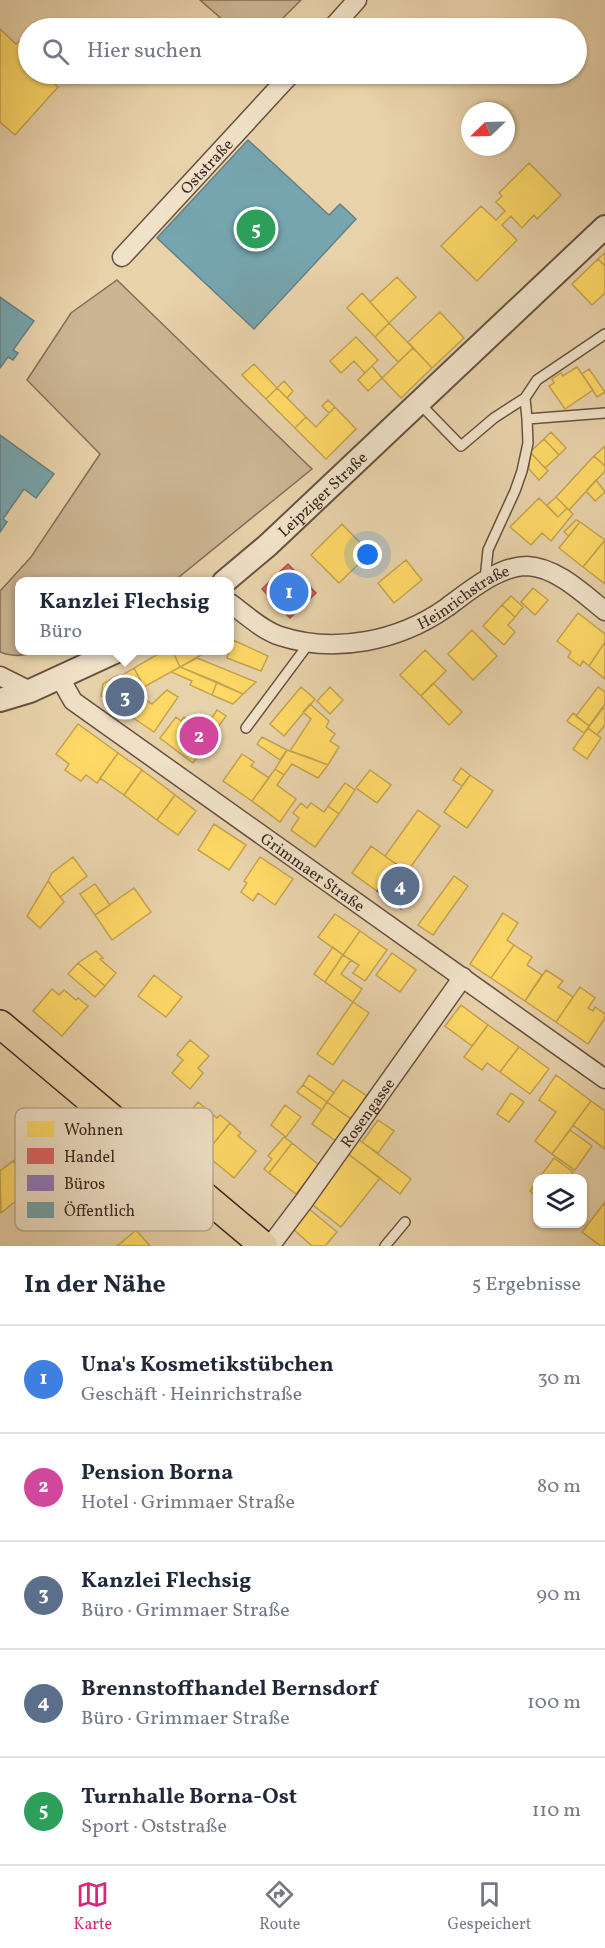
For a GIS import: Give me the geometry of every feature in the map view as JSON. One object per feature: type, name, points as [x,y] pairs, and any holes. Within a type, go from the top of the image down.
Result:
[{"type":"main road","points":[[0,1024],[100,1108]]},
{"type":"main road","points":[[213,1203],[264,1246]]},
{"type":"street","points":[[341,18],[357,0]]},
{"type":"street","name":"Oststraße","points":[[122,257],[282,84]]},
{"type":"street","name":"Leipziger Straße","points":[[230,577],[268,545],[605,227]]},
{"type":"street","name":"Heinrichstraße","points":[[234,606],[278,635],[310,642],[339,644],[371,640],[398,633],[443,610],[485,580],[508,570],[526,566],[544,570],[564,579],[605,611]]},
{"type":"street","points":[[0,700],[30,691],[110,655]]},
{"type":"street","points":[[0,676],[30,691]]},
{"type":"street","name":"Grimmaer Straße","points":[[60,678],[73,701],[605,1079]]},
{"type":"street","name":"Rosengasse","points":[[270,1246],[463,977]]},
{"type":"lane","points":[[419,403],[461,446],[494,418],[525,398],[537,380],[605,334]]},
{"type":"lane","points":[[485,580],[488,550],[522,471],[528,443],[525,398]]},
{"type":"lane","points":[[527,420],[605,412]]},
{"type":"lane","points":[[246,728],[310,642]]},
{"type":"lane","points":[[385,1246],[405,1222]]},
{"type":"shaded area","points":[[200,0],[301,0],[283,18],[221,18]]},
{"type":"shaded area","points":[[117,280],[312,469],[179,577],[15,577],[15,655],[10,655],[0,652],[0,591],[31,557],[100,454],[27,380],[71,313]]},
{"type":"building: Wohnen","points":[[0,29],[16,44],[18,42],[18,84],[55,84],[58,87],[15,135],[0,122]]},
{"type":"building: Wohnen","points":[[529,163],[561,195],[537,219],[534,215],[522,228],[511,216],[502,225],[517,240],[477,281],[441,246],[481,206],[496,220],[505,211],[496,202],[502,196],[499,193]]},
{"type":"building: Wohnen","points":[[605,253],[605,266],[598,259]]},
{"type":"building: Wohnen","points":[[598,259],[605,266],[605,293],[592,305],[572,284]]},
{"type":"building: Wohnen","points":[[397,277],[416,297],[389,323],[370,302]]},
{"type":"building: Wohnen","points":[[362,293],[389,323],[375,337],[347,308]]},
{"type":"building: Wohnen","points":[[440,312],[464,338],[432,368],[408,342]]},
{"type":"building: Wohnen","points":[[389,323],[413,348],[398,362],[375,337]]},
{"type":"building: Wohnen","points":[[356,337],[378,360],[365,373],[354,361],[341,373],[330,361]]},
{"type":"building: Wohnen","points":[[413,348],[432,368],[401,398],[382,378]]},
{"type":"building: Wohnen","points":[[254,364],[277,388],[266,399],[242,375]]},
{"type":"building: Wohnen","points":[[372,366],[382,378],[368,391],[358,380]]},
{"type":"building: Wohnen","points":[[577,367],[593,390],[565,409],[549,386],[554,383],[552,379],[561,373],[563,376]]},
{"type":"building: Wohnen","points":[[589,369],[605,392],[597,397],[582,374]]},
{"type":"building: Wohnen","points":[[284,381],[293,391],[287,398],[277,388]]},
{"type":"building: Wohnen","points":[[277,388],[306,417],[295,428],[266,399]]},
{"type":"building: Wohnen","points":[[328,400],[335,407],[329,413],[322,406]]},
{"type":"building: Wohnen","points":[[335,407],[356,429],[326,459],[295,428],[306,417],[316,427]]},
{"type":"building: Wohnen","points":[[551,432],[566,448],[559,455],[544,439]]},
{"type":"building: Wohnen","points":[[544,439],[559,455],[545,468],[530,452]]},
{"type":"building: Wohnen","points":[[605,446],[605,466],[594,456]]},
{"type":"building: Wohnen","points":[[530,452],[548,471],[539,480],[529,469]]},
{"type":"building: Wohnen","points":[[594,456],[605,466],[605,471],[569,510],[556,497]]},
{"type":"building: Wohnen","points":[[596,480],[605,492],[595,501],[586,491]]},
{"type":"building: Wohnen","points":[[556,497],[567,508],[558,517],[547,505]]},
{"type":"building: Wohnen","points":[[539,498],[558,517],[567,508],[573,514],[551,541],[542,533],[531,545],[510,527]]},
{"type":"building: Wohnen","points":[[576,520],[580,522],[569,536],[564,532]]},
{"type":"building: Wohnen","points":[[580,522],[605,540],[583,567],[559,548]]},
{"type":"building: Wohnen","points":[[342,524],[370,553],[339,583],[311,555]]},
{"type":"building: Wohnen","points":[[605,540],[605,584],[583,567]]},
{"type":"building: Wohnen","points":[[406,560],[422,580],[394,603],[378,583]]},
{"type":"building: Wohnen","points":[[533,588],[548,600],[535,615],[521,602]]},
{"type":"building: Wohnen","points":[[511,596],[523,607],[515,617],[502,605]]},
{"type":"building: Wohnen","points":[[502,605],[515,617],[508,625],[515,632],[504,645],[483,626]]},
{"type":"building: Wohnen","points":[[578,613],[605,634],[605,642],[589,666],[583,661],[580,666],[568,657],[571,652],[557,641]]},
{"type":"building: Wohnen","points":[[472,630],[497,656],[473,680],[448,654]]},
{"type":"building: Wohnen","points":[[234,640],[268,656],[261,671],[227,658],[228,655],[234,655]]},
{"type":"building: Wohnen","points":[[605,642],[605,679],[589,666]]},
{"type":"building: Wohnen","points":[[425,650],[446,671],[421,696],[400,675]]},
{"type":"building: Wohnen","points":[[156,655],[174,655],[180,667],[144,687],[134,668]]},
{"type":"building: Wohnen","points":[[174,655],[201,655],[180,667]]},
{"type":"building: Wohnen","points":[[197,658],[256,682],[243,694],[180,667]]},
{"type":"building: Wohnen","points":[[180,667],[217,682],[212,695],[190,685],[192,681],[171,672]]},
{"type":"building: Wohnen","points":[[134,668],[146,690],[146,700],[152,704],[167,690],[178,697],[154,732],[101,696],[103,684]]},
{"type":"building: Wohnen","points":[[217,682],[243,694],[233,704],[212,695]]},
{"type":"building: Wohnen","points":[[433,683],[462,712],[449,725],[421,696]]},
{"type":"building: Wohnen","points":[[301,687],[315,699],[284,736],[270,724]]},
{"type":"building: Wohnen","points":[[330,687],[343,700],[330,714],[317,701]]},
{"type":"building: Wohnen","points":[[598,687],[605,692],[605,704],[589,726],[576,716]]},
{"type":"building: Wohnen","points":[[310,704],[329,721],[326,727],[335,734],[330,741],[339,747],[328,765],[290,751],[311,719],[303,712]]},
{"type":"building: Wohnen","points":[[603,708],[605,709],[605,725],[597,735],[588,728]]},
{"type":"building: Wohnen","points":[[217,710],[226,716],[214,733],[205,728]]},
{"type":"building: Wohnen","points":[[573,713],[589,726],[584,733],[567,721]]},
{"type":"building: Wohnen","points":[[176,717],[181,721],[184,717],[188,720],[190,717],[214,733],[193,763],[160,738]]},
{"type":"building: Wohnen","points":[[78,724],[118,753],[97,783],[86,775],[81,781],[65,770],[69,764],[56,754]]},
{"type":"building: Wohnen","points":[[588,728],[601,738],[587,759],[573,749]]},
{"type":"building: Wohnen","points":[[262,737],[287,750],[280,760],[257,744]]},
{"type":"building: Wohnen","points":[[287,750],[328,765],[318,778],[292,764],[284,775],[275,769]]},
{"type":"building: Wohnen","points":[[118,753],[142,770],[124,795],[100,778]]},
{"type":"building: Wohnen","points":[[242,754],[254,762],[251,766],[269,778],[252,801],[223,781]]},
{"type":"building: Wohnen","points":[[461,768],[470,775],[462,786],[453,780]]},
{"type":"building: Wohnen","points":[[275,769],[284,775],[277,785],[296,799],[280,822],[252,801]]},
{"type":"building: Wohnen","points":[[142,770],[175,795],[157,820],[124,795]]},
{"type":"building: Wohnen","points":[[370,770],[391,785],[377,803],[356,788]]},
{"type":"building: Wohnen","points":[[470,775],[493,791],[467,828],[444,812]]},
{"type":"building: Wohnen","points":[[345,783],[355,790],[339,814],[328,806]]},
{"type":"building: Wohnen","points":[[175,795],[196,811],[178,835],[157,820]]},
{"type":"building: Wohnen","points":[[301,803],[307,808],[311,803],[324,812],[328,806],[339,814],[315,847],[291,830],[299,818],[293,813]]},
{"type":"building: Wohnen","points":[[418,810],[440,826],[407,872],[385,856]]},
{"type":"building: Wohnen","points":[[214,824],[246,845],[229,870],[198,850]]},
{"type":"building: Wohnen","points":[[371,846],[396,864],[377,891],[352,873]]},
{"type":"building: Wohnen","points":[[73,857],[87,876],[60,897],[48,881],[52,873]]},
{"type":"building: Wohnen","points":[[260,857],[293,879],[275,905],[258,893],[253,901],[241,892],[247,883],[244,881]]},
{"type":"building: Wohnen","points":[[454,876],[468,886],[433,935],[418,925]]},
{"type":"building: Wohnen","points":[[48,881],[64,902],[40,928],[27,916]]},
{"type":"building: Wohnen","points":[[95,884],[110,905],[95,915],[80,894]]},
{"type":"building: Wohnen","points":[[134,888],[151,912],[112,940],[95,915]]},
{"type":"building: Wohnen","points":[[503,913],[518,923],[507,940],[514,945],[491,978],[470,964]]},
{"type":"building: Wohnen","points":[[335,914],[360,931],[343,955],[318,937]]},
{"type":"building: Wohnen","points":[[360,931],[387,950],[365,981],[353,973],[359,965],[343,955]]},
{"type":"building: Wohnen","points":[[514,945],[532,957],[527,965],[542,975],[525,1001],[491,978]]},
{"type":"building: Wohnen","points":[[333,947],[343,955],[325,982],[314,974]]},
{"type":"building: Wohnen","points":[[96,951],[103,958],[100,959],[116,973],[105,986],[78,963]]},
{"type":"building: Wohnen","points":[[392,953],[416,970],[400,992],[376,975]]},
{"type":"building: Wohnen","points":[[343,955],[351,960],[341,974],[362,989],[353,1002],[325,982]]},
{"type":"building: Wohnen","points":[[78,963],[105,986],[95,997],[68,974]]},
{"type":"building: Wohnen","points":[[546,970],[563,981],[558,987],[573,997],[556,1022],[525,1001]]},
{"type":"building: Wohnen","points":[[154,975],[182,997],[166,1017],[138,996]]},
{"type":"building: Wohnen","points":[[580,987],[595,998],[588,1008],[593,1011],[595,1007],[605,1014],[605,1018],[588,1044],[556,1022]]},
{"type":"building: Wohnen","points":[[52,989],[59,995],[64,990],[88,1006],[62,1036],[33,1011]]},
{"type":"building: Wohnen","points":[[353,1002],[369,1013],[333,1065],[317,1054]]},
{"type":"building: Wohnen","points":[[461,1005],[488,1025],[472,1046],[445,1026]]},
{"type":"building: Wohnen","points":[[488,1025],[519,1047],[500,1072],[487,1063],[482,1070],[464,1057]]},
{"type":"building: Wohnen","points":[[190,1040],[209,1056],[198,1068],[203,1073],[190,1089],[172,1073],[183,1060],[177,1055]]},
{"type":"building: Wohnen","points":[[519,1047],[549,1069],[530,1094],[500,1072]]},
{"type":"building: Wohnen","points":[[309,1075],[334,1093],[327,1102],[303,1085]]},
{"type":"building: Wohnen","points":[[556,1075],[591,1101],[552,1154],[535,1141],[556,1112],[539,1100]]},
{"type":"building: Wohnen","points":[[343,1080],[367,1096],[351,1119],[327,1102]]},
{"type":"building: Wohnen","points":[[303,1085],[327,1102],[322,1110],[297,1092]]},
{"type":"building: Wohnen","points":[[511,1093],[524,1102],[509,1122],[497,1114]]},
{"type":"building: Wohnen","points":[[591,1101],[605,1111],[605,1149],[573,1125]]},
{"type":"building: Wohnen","points":[[198,1102],[205,1108],[193,1108]]},
{"type":"building: Wohnen","points":[[327,1102],[351,1119],[336,1141],[312,1124]]},
{"type":"building: Wohnen","points":[[285,1105],[301,1117],[286,1137],[271,1125]]},
{"type":"building: Wohnen","points":[[213,1115],[217,1118],[220,1115],[230,1123],[213,1144]]},
{"type":"building: Wohnen","points":[[378,1120],[394,1131],[378,1153],[362,1142]]},
{"type":"building: Wohnen","points":[[230,1123],[241,1133],[238,1136],[256,1151],[234,1178],[213,1161],[213,1144]]},
{"type":"building: Wohnen","points":[[570,1130],[592,1146],[575,1170],[552,1154]]},
{"type":"building: Wohnen","points":[[284,1137],[292,1143],[269,1173],[264,1169],[272,1159],[268,1156]]},
{"type":"building: Wohnen","points":[[358,1139],[411,1179],[400,1194],[347,1153]]},
{"type":"building: Wohnen","points":[[292,1143],[319,1165],[296,1194],[269,1173]]},
{"type":"building: Wohnen","points":[[347,1153],[380,1178],[341,1227],[309,1202]]},
{"type":"building: Wohnen","points":[[554,1158],[573,1172],[571,1174],[542,1174]]},
{"type":"building: Wohnen","points":[[13,1161],[15,1163],[15,1202],[1,1213],[0,1171]]},
{"type":"building: Wohnen","points":[[605,1202],[605,1246],[601,1246],[582,1232]]},
{"type":"building: Wohnen","points":[[308,1208],[337,1232],[325,1246],[312,1246],[292,1228]]},
{"type":"building: Wohnen","points":[[137,1231],[150,1246],[117,1246]]},
{"type":"building: Handel","points":[[288,564],[316,593],[290,618],[262,589]]},
{"type":"building: Büros","points":[[396,864],[420,882],[401,909],[377,891]]},
{"type":"building: Öffentlich","points":[[248,140],[329,215],[340,204],[356,219],[254,329],[157,238]]},
{"type":"building: Öffentlich","points":[[0,297],[34,321],[13,350],[18,353],[13,360],[8,357],[0,368]]},
{"type":"building: Öffentlich","points":[[0,435],[54,474],[36,498],[24,489],[3,519],[7,522],[0,532]]},
{"type":"place","name":"Turnhalle Borna-Ost","points":[[256,229]]},
{"type":"place","name":"Una's Kosmetikstübchen","points":[[289,592]]},
{"type":"place","name":"Kanzlei Flechsig","points":[[125,697]]},
{"type":"place","name":"Pension Borna","points":[[199,736]]},
{"type":"place","name":"Brennstoffhandel Bernsdorf","points":[[400,886]]}]
